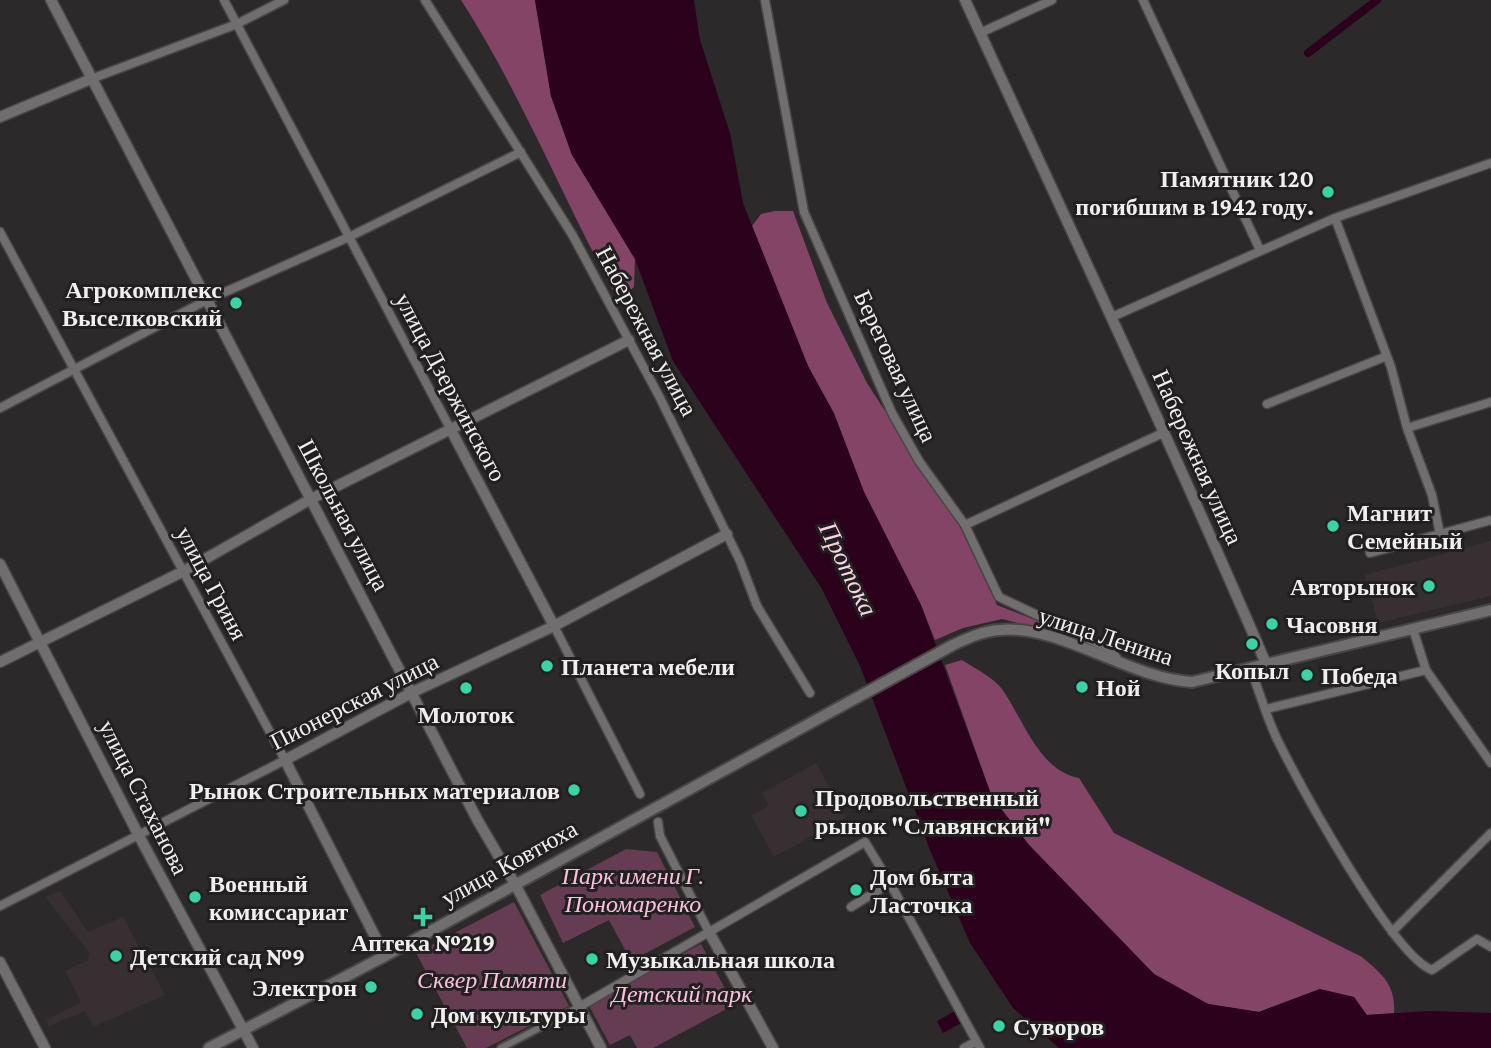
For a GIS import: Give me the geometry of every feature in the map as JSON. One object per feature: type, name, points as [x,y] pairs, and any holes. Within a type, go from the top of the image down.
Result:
[{"type":"main road","name":"улица Ленина","points":[[828,712],[953,645],[980,634],[1015,630],[1044,635],[1120,664],[1161,677],[1192,682],[1251,670],[1491,610]]},
{"type":"main road","name":"улица Ковтюха","points":[[209,1048],[385,956],[828,712]]},
{"type":"street","name":"Школьная улица","points":[[51,0],[478,821],[515,884],[601,1048]]},
{"type":"street","name":"улица Дзержинского","points":[[224,0],[640,794]]},
{"type":"street","points":[[0,117],[91,79],[237,24],[284,0]]},
{"type":"street","name":"Набережная улица","points":[[425,0],[573,236],[727,534],[757,606],[810,693]]},
{"type":"street","name":"Береговая улица","points":[[765,0],[804,212],[892,413],[919,461],[965,525],[999,597],[1111,650],[1120,664]]},
{"type":"street","name":"Набережная улица","points":[[965,0],[1114,316],[1141,386],[1165,432],[1266,666]]},
{"type":"street","points":[[980,33],[1052,0]]},
{"type":"street","points":[[1143,0],[1260,250]]},
{"type":"street","points":[[0,408],[207,300],[349,237],[521,152]]},
{"type":"street","points":[[1114,316],[1335,218],[1491,163]]},
{"type":"street","points":[[1335,218],[1387,356],[1407,428],[1433,495],[1440,534]]},
{"type":"street","name":"улица Гриня","points":[[0,232],[285,760],[385,956]]},
{"type":"street","points":[[0,662],[182,572],[312,499],[629,340]]},
{"type":"street","points":[[1267,404],[1387,356]]},
{"type":"street","points":[[1407,428],[1491,402]]},
{"type":"street","points":[[965,525],[1165,432]]},
{"type":"street","points":[[1370,553],[1491,520]]},
{"type":"street","name":"Пионерская улица","points":[[0,906],[413,692],[554,626],[727,534]]},
{"type":"street","name":"улица Стаханова","points":[[0,564],[139,836],[253,1048]]},
{"type":"street","points":[[1413,629],[1426,670],[1491,763]]},
{"type":"street","points":[[1251,670],[1276,738],[1320,817],[1392,932],[1422,966],[1432,970],[1477,939],[1491,947]]},
{"type":"street","points":[[1265,709],[1426,670]]},
{"type":"street","points":[[658,822],[660,836],[773,1048]]},
{"type":"street","points":[[1392,932],[1491,833]]},
{"type":"street","points":[[500,1048],[579,1007],[865,842],[978,1045],[964,1048]]},
{"type":"street","points":[[851,907],[890,883]]},
{"type":"street","points":[[0,962],[45,1048]]},
{"type":"shaded area","points":[[461,0],[535,0],[551,96],[572,155],[635,259],[634,287],[618,300],[504,73]]},
{"type":"shaded area","points":[[793,211],[827,303],[867,383],[960,527],[997,605],[1061,630],[1061,634],[1002,619],[963,628],[935,640],[921,605],[864,492],[834,413],[808,366],[752,226],[761,214]]},
{"type":"shaded area","name":"Авторынок","points":[[1491,541],[1491,596],[1378,623],[1365,575]]},
{"type":"shaded area","points":[[962,660],[1002,689],[1042,754],[1065,773],[1079,778],[1114,833],[1362,957],[1390,987],[1394,1013],[1367,1015],[1320,989],[1259,1012],[1208,1004],[1154,974],[1029,845],[992,797],[945,665]]},
{"type":"shaded area","name":"Продовольственный рынок \"Славянский\"","points":[[816,763],[846,817],[774,857],[751,815],[769,806],[762,793]]},
{"type":"shaded area","name":"Детский сад №9","points":[[60,891],[88,932],[123,917],[165,995],[93,1027],[85,1011],[49,1026],[46,1020],[81,1002],[65,971],[88,960],[89,952],[45,897]]},
{"type":"green space","name":"Парк имени Г. Пономаренко","points":[[626,849],[657,852],[695,927],[631,961],[609,920],[563,943],[540,895]]},
{"type":"green space","name":"Сквер Памяти","points":[[514,902],[569,1006],[486,1048],[467,1048],[416,953]]},
{"type":"green space","name":"Детский парк","points":[[701,944],[734,1005],[653,1048],[637,1048],[630,1035],[610,1045],[588,1004]]},
{"type":"water","name":"Протока","points":[[535,0],[694,0],[700,40],[730,133],[743,203],[808,366],[834,414],[864,492],[921,605],[992,797],[1029,845],[1154,974],[1208,1004],[1259,1012],[1320,989],[1354,997],[1367,1015],[1429,1011],[1491,1013],[1491,1048],[1059,1048],[1013,1008],[970,943],[930,850],[860,666],[822,589],[673,361],[635,259],[572,155],[551,96]]},
{"type":"water","points":[[955,1011],[961,1023],[943,1033],[937,1021]]},
{"type":"waterway","points":[[1308,53],[1377,0]]},
{"type":"place","name":"Памятник 120 погибшим в 1942 году.","points":[[1328,192]]},
{"type":"place","name":"Агрокомплекс Выселковский","points":[[236,303]]},
{"type":"place","name":"Магнит Семейный","points":[[1333,526]]},
{"type":"place","name":"Авторынок","points":[[1429,586]]},
{"type":"place","name":"Часовня","points":[[1272,624]]},
{"type":"place","name":"Копыл","points":[[1252,644]]},
{"type":"place","name":"Планета мебели","points":[[547,666]]},
{"type":"place","name":"Победа","points":[[1307,675]]},
{"type":"place","name":"Ной","points":[[1082,687]]},
{"type":"place","name":"Молоток","points":[[466,688]]},
{"type":"place","name":"Рынок Строительных материалов","points":[[574,790]]},
{"type":"place","name":"Продовольственный рынок \"Славянский\"","points":[[801,811]]},
{"type":"place","name":"Дом быта Ласточка","points":[[856,890]]},
{"type":"place","name":"Военный комиссариат","points":[[195,897]]},
{"type":"place","name":"Аптека №219","points":[[423,917]]},
{"type":"place","name":"Детский сад №9","points":[[116,956]]},
{"type":"place","name":"Музыкальная школа","points":[[592,959]]},
{"type":"place","name":"Электрон","points":[[371,987]]},
{"type":"place","name":"Дом культуры","points":[[417,1014]]},
{"type":"place","name":"Суворов","points":[[999,1026]]}]
